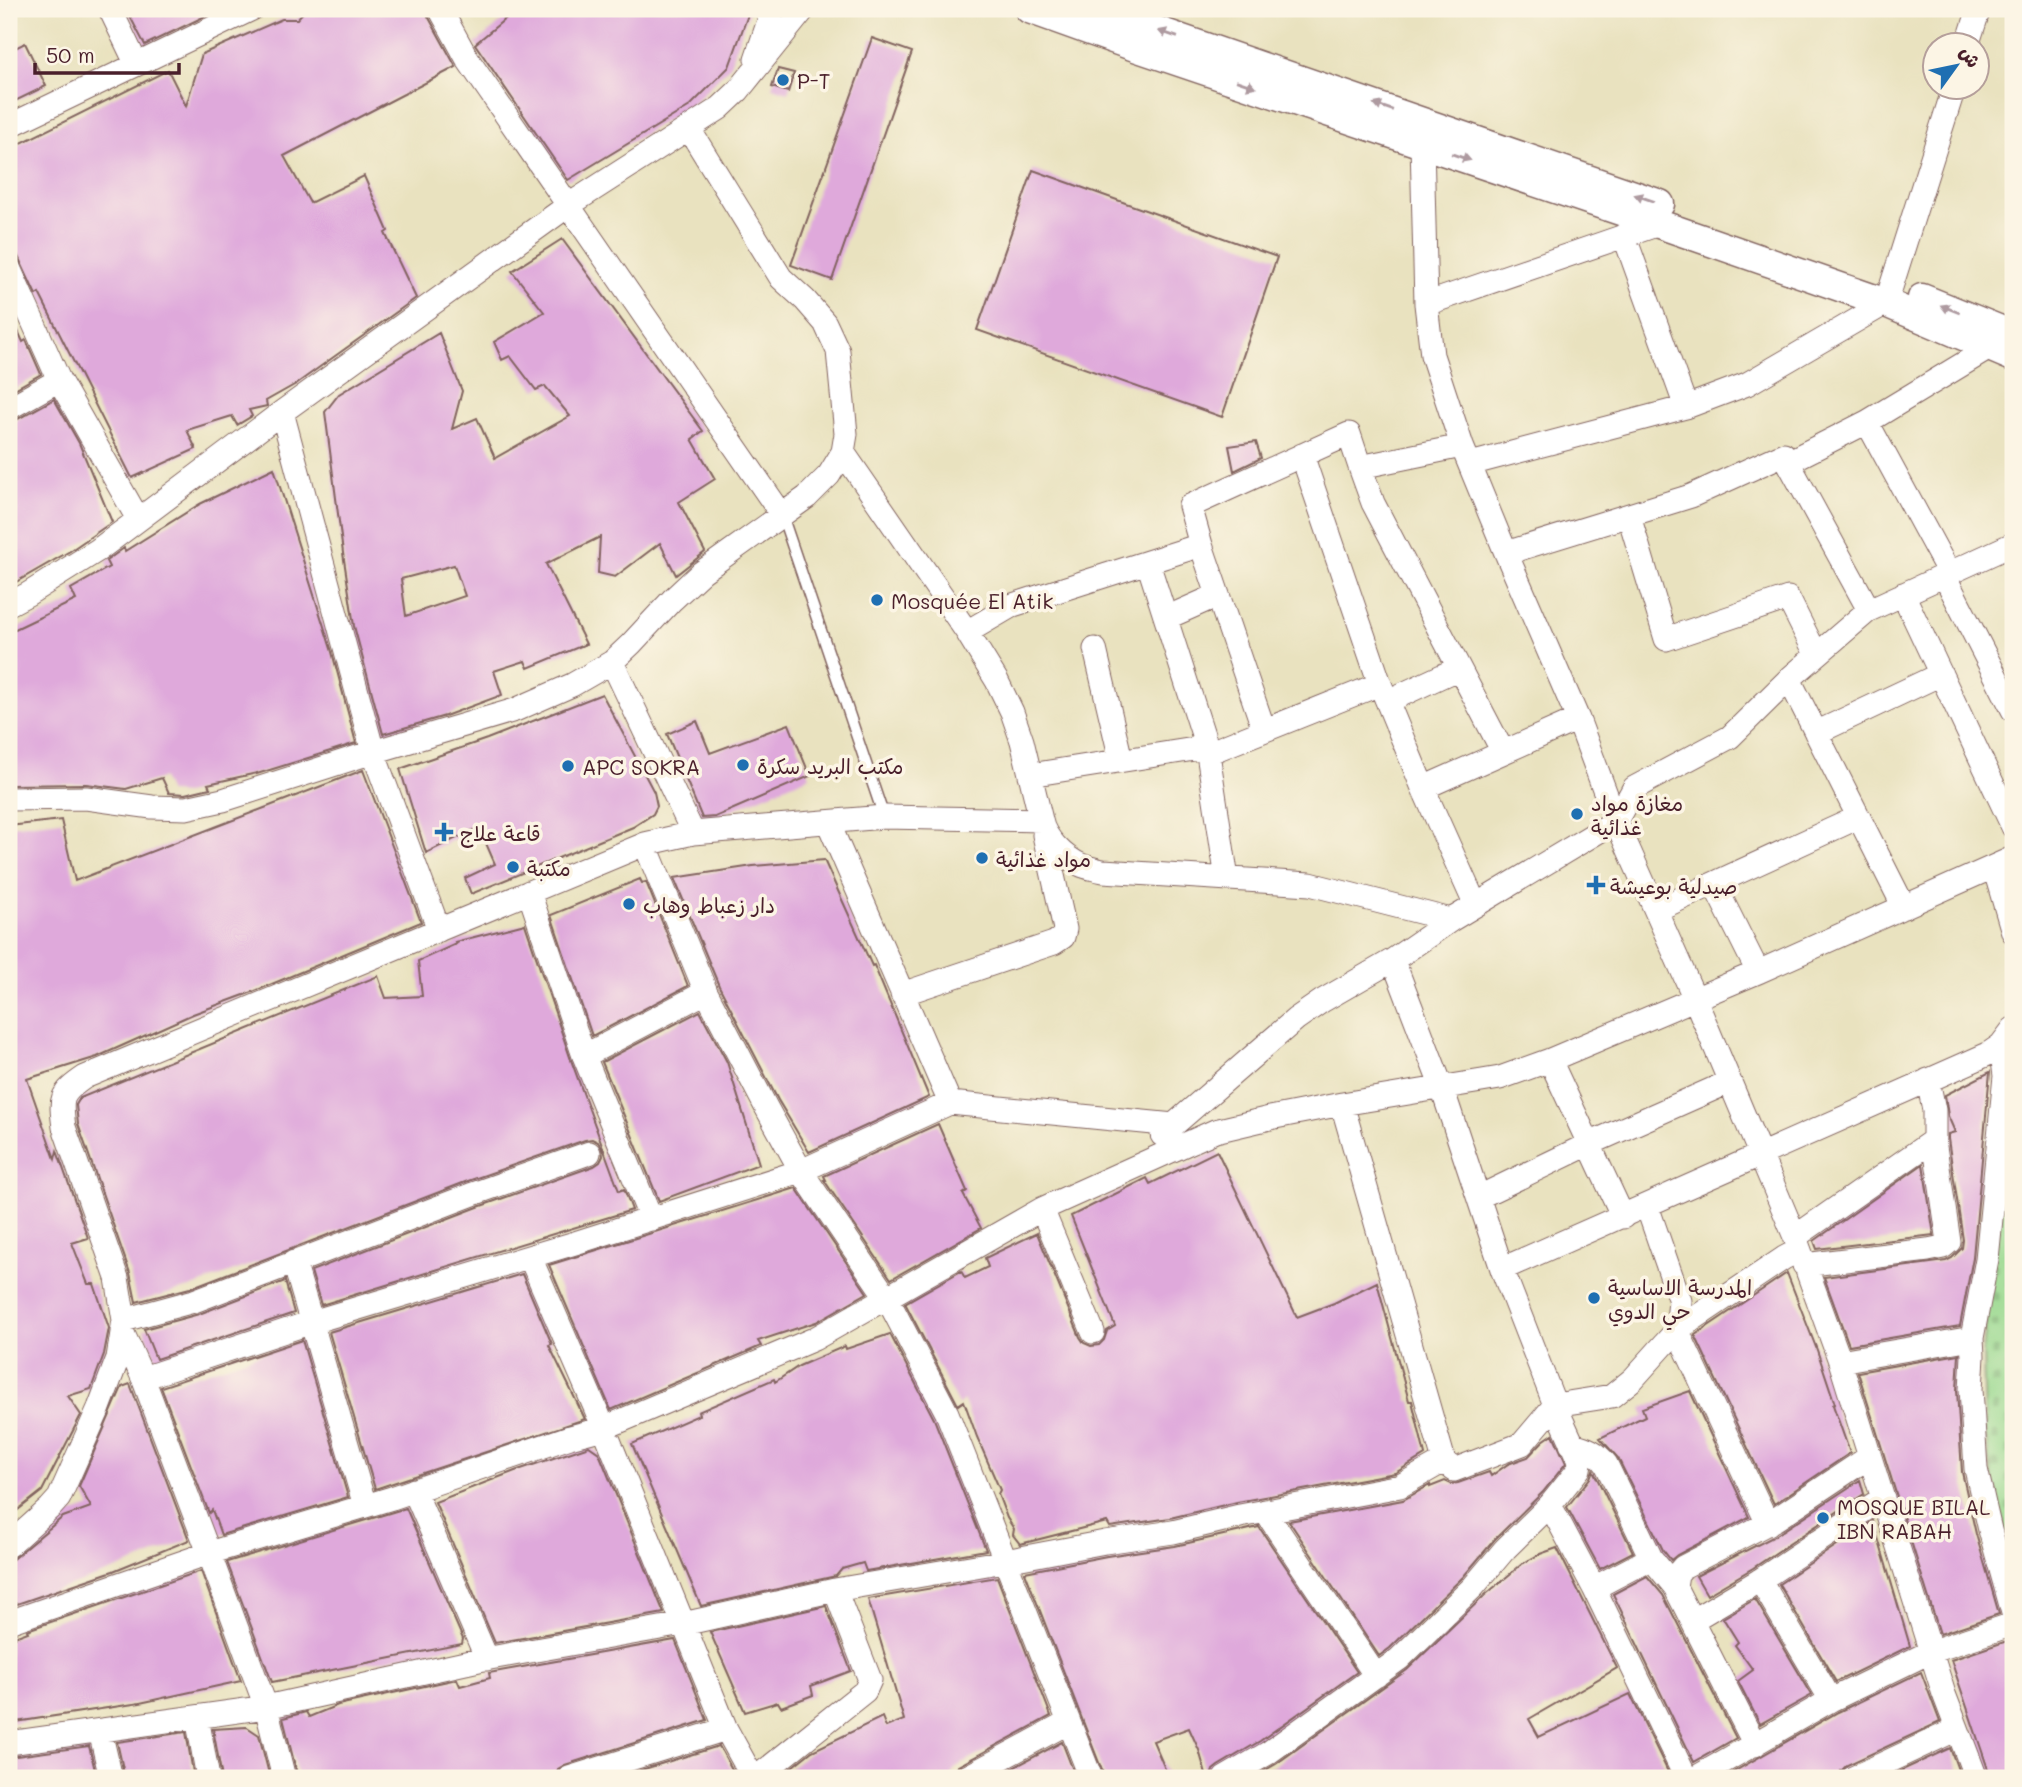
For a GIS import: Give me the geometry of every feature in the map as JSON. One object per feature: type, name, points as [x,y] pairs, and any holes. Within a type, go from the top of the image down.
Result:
[{"type":"street","points":[[110,9],[136,63]]},
{"type":"street","points":[[9,126],[252,9]]},
{"type":"street","points":[[440,9],[468,60],[782,515]]},
{"type":"street","points":[[751,76],[773,9]]},
{"type":"street","points":[[9,604],[98,550],[282,412],[569,205],[720,108],[751,76],[804,9]]},
{"type":"street","points":[[1029,9],[1133,26]]},
{"type":"street","points":[[1095,9],[1133,26],[1424,132],[1889,295],[2006,347]]},
{"type":"street","points":[[1972,32],[1979,9]]},
{"type":"street","points":[[1360,467],[1466,455],[1686,407],[1747,384],[1889,295],[1950,102]]},
{"type":"street","points":[[9,799],[86,798],[152,807],[186,808],[223,800],[515,710],[572,685],[612,662],[702,572],[807,497],[830,475],[843,452],[846,434],[838,351],[825,323],[781,278],[689,129]]},
{"type":"street","points":[[1424,132],[1659,224],[1889,295]]},
{"type":"street","points":[[1424,132],[1426,303],[1432,355],[1466,455],[1506,553],[1578,719],[1616,821],[1695,999],[1799,1251],[1840,1360],[1930,1652],[1976,1778]]},
{"type":"street","points":[[1426,303],[1659,224]]},
{"type":"street","points":[[1624,235],[1686,407]]},
{"type":"street","points":[[9,268],[59,380],[138,519]]},
{"type":"street","points":[[1788,462],[2006,347]]},
{"type":"street","points":[[9,408],[59,380]]},
{"type":"street","points":[[282,412],[373,752],[439,930]]},
{"type":"street","points":[[1867,422],[2011,702]]},
{"type":"street","points":[[1264,730],[1190,506],[1349,434],[1373,503],[1503,752]]},
{"type":"street","points":[[843,452],[967,632],[997,681],[1012,712],[1022,741],[1065,929],[1063,937],[1044,947],[902,994]]},
{"type":"street","points":[[1506,553],[1690,496],[1784,454],[1869,610]]},
{"type":"street","points":[[1302,455],[1384,692],[1475,904]]},
{"type":"street","points":[[1629,516],[1666,639],[1788,598],[1816,654]]},
{"type":"street","points":[[1115,1175],[1296,1019],[1322,1000],[1393,960],[1475,904],[1616,821],[1634,788],[1730,737],[1816,654],[1869,610],[2013,544]]},
{"type":"street","points":[[967,632],[1013,605],[1201,545]]},
{"type":"street","points":[[1149,563],[1207,750],[1227,879]]},
{"type":"street","points":[[1903,594],[2013,827]]},
{"type":"street","points":[[1166,618],[1219,595]]},
{"type":"street","points":[[1095,649],[1121,760]]},
{"type":"street","points":[[612,662],[693,833]]},
{"type":"street","points":[[1030,775],[1121,760],[1207,750],[1459,668]]},
{"type":"street","points":[[1816,733],[1941,674]]},
{"type":"street","points":[[1789,679],[1904,907]]},
{"type":"street","points":[[1423,788],[1578,719]]},
{"type":"street","points":[[284,1778],[266,1707],[123,1325],[117,1278],[64,1127],[62,1107],[66,1090],[85,1077],[645,844],[693,833],[884,817],[1042,824]]},
{"type":"street","points":[[1656,910],[1859,817]]},
{"type":"street","points":[[828,822],[950,1103]]},
{"type":"street","points":[[1042,824],[1058,849],[1081,865],[1103,871],[1310,884],[1451,920]]},
{"type":"street","points":[[645,844],[706,992],[801,1171],[887,1298],[947,1413],[1091,1778]]},
{"type":"street","points":[[9,1622],[209,1553],[365,1506],[604,1428],[814,1339],[1042,1209],[1215,1131],[1342,1104],[1500,1078],[1550,1060],[1758,972],[2003,862],[2013,932]]},
{"type":"street","points":[[1714,884],[1758,972]]},
{"type":"street","points":[[529,892],[584,1056],[651,1219]]},
{"type":"street","points":[[1224,1778],[1268,1753],[1399,1659],[1473,1587],[1505,1549],[1550,1505],[1579,1469],[1580,1463],[1502,1269],[1442,1088],[1393,960]]},
{"type":"street","points":[[584,1056],[706,992]]},
{"type":"street","points":[[1502,1269],[1988,1054],[2007,1037]]},
{"type":"street","points":[[2007,1037],[1987,1259],[1972,1338],[1971,1388],[1976,1469],[2013,1613]]},
{"type":"street","points":[[1550,1060],[1623,1217]]},
{"type":"street","points":[[1799,1251],[1928,1250],[1943,1247],[1949,1242],[1928,1080]]},
{"type":"street","points":[[1479,1197],[1589,1144],[1729,1082]]},
{"type":"street","points":[[143,1378],[312,1322],[530,1257],[801,1171],[950,1103],[1174,1125]]},
{"type":"street","points":[[1342,1104],[1444,1461],[1454,1470],[1522,1444],[1555,1405],[1612,1396],[1633,1379],[1677,1330],[1784,1258],[1799,1251],[1934,1140]]},
{"type":"street","points":[[123,1325],[589,1153]]},
{"type":"street","points":[[1647,1206],[1680,1301],[1677,1330],[1768,1524]]},
{"type":"street","points":[[1042,1209],[1093,1332]]},
{"type":"street","points":[[530,1257],[604,1428],[726,1729],[755,1778],[865,1691],[870,1680],[835,1590]]},
{"type":"street","points":[[294,1262],[365,1506]]},
{"type":"street","points":[[9,1545],[59,1498],[118,1358],[123,1325]]},
{"type":"street","points":[[1840,1360],[1972,1338]]},
{"type":"street","points":[[1572,1444],[1589,1448],[1606,1464],[1651,1558],[1675,1587],[1755,1745]]},
{"type":"street","points":[[1675,1587],[1677,1574],[1683,1567],[1768,1524],[1869,1457]]},
{"type":"street","points":[[9,1744],[266,1707],[486,1659],[683,1624],[835,1590],[1173,1532],[1265,1511],[1400,1486],[1444,1461]]},
{"type":"street","points":[[414,1490],[486,1659]]},
{"type":"street","points":[[1693,1620],[1760,1580],[1884,1498]]},
{"type":"street","points":[[1550,1505],[1594,1588],[1686,1778]]},
{"type":"street","points":[[1265,1511],[1376,1676]]},
{"type":"street","points":[[1594,1588],[1651,1558]]},
{"type":"street","points":[[1760,1580],[1831,1700]]},
{"type":"street","points":[[1695,1778],[1831,1700],[1930,1652],[2013,1624]]},
{"type":"street","points":[[197,1717],[208,1778]]},
{"type":"street","points":[[965,1778],[1069,1722]]},
{"type":"street","points":[[569,1778],[726,1729]]},
{"type":"street","points":[[1864,1776],[1957,1729]]},
{"type":"street","points":[[100,1731],[111,1778]]},
{"type":"lane","points":[[782,515],[884,817]]},
{"type":"green space","points":[[2013,1066],[2013,1566],[1990,1467],[1985,1430],[1983,1351]]},
{"type":"building","points":[[126,9],[220,9],[145,45]]},
{"type":"building","points":[[306,9],[426,9],[456,67],[284,156],[310,203],[364,176],[388,231],[385,233],[416,298],[296,384],[266,401],[267,406],[249,410],[252,416],[237,425],[232,416],[187,430],[196,449],[132,478],[39,293],[36,295],[9,237],[9,149],[168,70],[186,106],[202,54],[282,19],[297,19]]},
{"type":"building","points":[[517,9],[750,9],[729,67],[690,106],[568,180],[475,44]]},
{"type":"building","points":[[872,38],[912,52],[832,280],[791,265]]},
{"type":"building","points":[[25,43],[46,86],[9,104],[9,51]]},
{"type":"building","name":"P-T","points":[[778,69],[794,73],[788,92],[772,87]]},
{"type":"building","points":[[1033,170],[1277,257],[1222,417],[977,330]]},
{"type":"building","points":[[562,239],[703,431],[692,439],[715,479],[679,502],[705,552],[676,575],[660,543],[615,577],[598,573],[600,537],[546,564],[586,644],[528,668],[525,661],[494,671],[502,695],[445,716],[383,734],[354,626],[325,412],[339,394],[439,333],[462,391],[452,429],[477,418],[495,458],[570,416],[545,386],[536,390],[510,356],[502,360],[494,342],[544,312],[512,271]],"holes":[[[454,565],[465,596],[406,616],[401,579]]]},
{"type":"building","points":[[9,311],[41,374],[9,392]]},
{"type":"building","points":[[54,399],[79,443],[112,522],[70,551],[9,586],[9,422]]},
{"type":"building","points":[[1256,442],[1261,458],[1234,471],[1229,446]]},
{"type":"building","points":[[274,468],[332,652],[356,743],[257,774],[208,784],[210,788],[185,794],[169,793],[162,778],[126,789],[86,784],[9,785],[9,632],[76,600],[71,589],[109,567],[106,561],[124,548],[125,551],[200,504]]},
{"type":"building","name":"APC SOKRA","points":[[602,694],[654,792],[657,806],[653,814],[633,827],[471,894],[465,878],[495,864],[479,827],[426,853],[400,769],[487,739]]},
{"type":"building","name":"مكتب البريد سكرة","points":[[697,721],[710,753],[789,724],[810,776],[715,817],[702,818],[667,734]]},
{"type":"building","points":[[363,770],[421,922],[193,1014],[97,1057],[27,1079],[55,1159],[57,1151],[88,1238],[72,1243],[88,1284],[94,1284],[109,1328],[104,1354],[91,1389],[68,1396],[81,1415],[42,1491],[9,1517],[9,826],[61,820],[75,881]]},
{"type":"building","points":[[824,860],[872,966],[874,965],[929,1097],[809,1152],[778,1100],[719,986],[674,878],[753,866]]},
{"type":"building","points":[[640,879],[642,883],[646,882],[688,986],[592,1036],[551,915]]},
{"type":"building","points":[[525,924],[619,1191],[624,1189],[632,1210],[321,1305],[311,1271],[594,1166],[603,1156],[602,1149],[598,1142],[585,1140],[468,1181],[190,1288],[136,1302],[130,1273],[78,1124],[76,1105],[80,1098],[378,976],[386,998],[422,996],[418,961],[456,944],[455,942]]},
{"type":"building","points":[[700,1011],[727,1062],[759,1164],[659,1201],[602,1062]]},
{"type":"building","points":[[1990,1072],[1973,1257],[1960,1326],[1849,1345],[1824,1277],[1946,1261],[1962,1248],[1948,1139],[1948,1134],[1955,1132],[1948,1116],[1945,1095]]},
{"type":"building","points":[[938,1124],[967,1191],[963,1194],[981,1228],[891,1279],[824,1180],[824,1176]]},
{"type":"building","points":[[1217,1151],[1297,1317],[1377,1282],[1425,1455],[1395,1473],[1237,1502],[1170,1518],[1110,1527],[1107,1522],[1020,1544],[1013,1535],[1014,1529],[998,1494],[1000,1490],[964,1401],[958,1405],[905,1303],[961,1271],[965,1278],[988,1267],[985,1258],[1037,1233],[1080,1337],[1084,1343],[1091,1346],[1099,1345],[1107,1331],[1115,1326],[1071,1216],[1147,1178],[1150,1184]]},
{"type":"building","points":[[1923,1164],[1934,1235],[1817,1249],[1814,1241]]},
{"type":"building","points":[[796,1188],[867,1293],[816,1322],[758,1341],[761,1346],[611,1410],[549,1265]]},
{"type":"building","points":[[1787,1273],[1817,1350],[1850,1453],[1774,1504],[1695,1335]]},
{"type":"building","points":[[522,1274],[552,1344],[549,1345],[585,1419],[375,1489],[329,1332]]},
{"type":"building","points":[[285,1281],[294,1313],[156,1359],[144,1329],[199,1314]]},
{"type":"building","points":[[890,1334],[934,1419],[986,1550],[866,1571],[863,1563],[842,1569],[836,1576],[701,1606],[632,1444],[774,1379],[775,1382],[799,1366],[845,1346],[846,1349]]},
{"type":"building","points":[[302,1340],[348,1497],[221,1535],[212,1510],[209,1513],[161,1387]]},
{"type":"building","points":[[1959,1354],[1957,1390],[1962,1472],[1999,1614],[1940,1634],[1858,1372]]},
{"type":"building","points":[[130,1384],[189,1540],[113,1571],[14,1605],[9,1595],[9,1562],[63,1517],[91,1507],[79,1486],[122,1387]]},
{"type":"building","points":[[1690,1391],[1749,1517],[1671,1560],[1663,1550],[1618,1458],[1600,1438],[1645,1416],[1642,1408]]},
{"type":"building","points":[[1553,1434],[1566,1463],[1543,1492],[1495,1539],[1463,1577],[1379,1656],[1289,1521],[1403,1500],[1430,1485],[1445,1481],[1458,1483],[1489,1472],[1491,1476],[1508,1464],[1528,1457]]},
{"type":"building","points":[[589,1446],[599,1453],[664,1613],[495,1643],[435,1502]]},
{"type":"building","points":[[1593,1470],[1633,1552],[1600,1569],[1567,1507],[1590,1478]]},
{"type":"building","points":[[1860,1480],[1864,1494],[1753,1568],[1707,1595],[1696,1576],[1775,1536]]},
{"type":"building","points":[[406,1508],[463,1639],[462,1644],[272,1682],[227,1562]]},
{"type":"building","points":[[1873,1521],[1910,1646],[1836,1682],[1779,1584]]},
{"type":"building","points":[[1259,1527],[1357,1672],[1260,1741],[1218,1766],[1211,1777],[1207,1778],[1189,1728],[1153,1741],[1169,1778],[1105,1778],[1025,1572],[1175,1546]]},
{"type":"building","points":[[1557,1548],[1617,1668],[1529,1719],[1539,1737],[1630,1694],[1671,1778],[1252,1778],[1276,1764],[1407,1670],[1485,1595],[1522,1564]]},
{"type":"building","points":[[201,1571],[241,1681],[140,1703],[9,1723],[9,1639],[28,1632],[27,1630]]},
{"type":"building","points":[[1647,1576],[1663,1595],[1736,1738],[1694,1762],[1613,1594]]},
{"type":"building","points":[[997,1577],[1051,1716],[958,1766],[951,1778],[778,1778],[812,1751],[882,1717],[886,1727],[904,1720],[868,1599]]},
{"type":"building","points":[[1755,1599],[1812,1695],[1760,1724],[1738,1681],[1753,1670],[1735,1645],[1738,1642],[1723,1618]]},
{"type":"building","points":[[826,1606],[851,1671],[811,1686],[813,1695],[781,1707],[778,1702],[745,1712],[710,1632]]},
{"type":"building","points":[[675,1640],[707,1720],[565,1765],[558,1769],[555,1778],[298,1778],[283,1718],[306,1712],[309,1717],[338,1705],[457,1679],[460,1686],[490,1678],[489,1673]]},
{"type":"building","points":[[2007,1641],[2013,1645],[2013,1778],[1991,1778],[1951,1660]]},
{"type":"building","points":[[1921,1672],[1940,1722],[1847,1765],[1839,1778],[1723,1778],[1838,1712]]},
{"type":"building","points":[[247,1727],[259,1735],[270,1778],[222,1778],[213,1729]]},
{"type":"building","points":[[186,1732],[194,1778],[125,1778],[117,1742]]},
{"type":"building","points":[[1062,1742],[1076,1778],[994,1778]]},
{"type":"building","points":[[89,1746],[97,1778],[9,1778],[9,1757]]},
{"type":"building","points":[[719,1746],[737,1778],[615,1778]]},
{"type":"building","points":[[1950,1748],[1961,1778],[1885,1778]]},
{"type":"place","name":"P-T","points":[[783,80]]},
{"type":"place","name":"Mosquée El Atik","points":[[877,600]]},
{"type":"place","name":"مكتب البريد سكرة","points":[[743,765]]},
{"type":"place","name":"APC SOKRA","points":[[568,766]]},
{"type":"place","name":"مغازة مواد غذائية","points":[[1577,814]]},
{"type":"place","name":"قاعة علاج","points":[[444,832]]},
{"type":"place","name":"مواد غذائية","points":[[982,858]]},
{"type":"place","name":"مكتبة","points":[[513,867]]},
{"type":"place","name":"صيدلية بوعيشة","points":[[1596,885]]},
{"type":"place","name":"دار زعباط وهاب","points":[[629,904]]},
{"type":"place","name":"المدرسة الاساسية حي الدوي","points":[[1594,1298]]},
{"type":"place","name":"MOSQUE BILAL IBN RABAH","points":[[1823,1518]]}]
